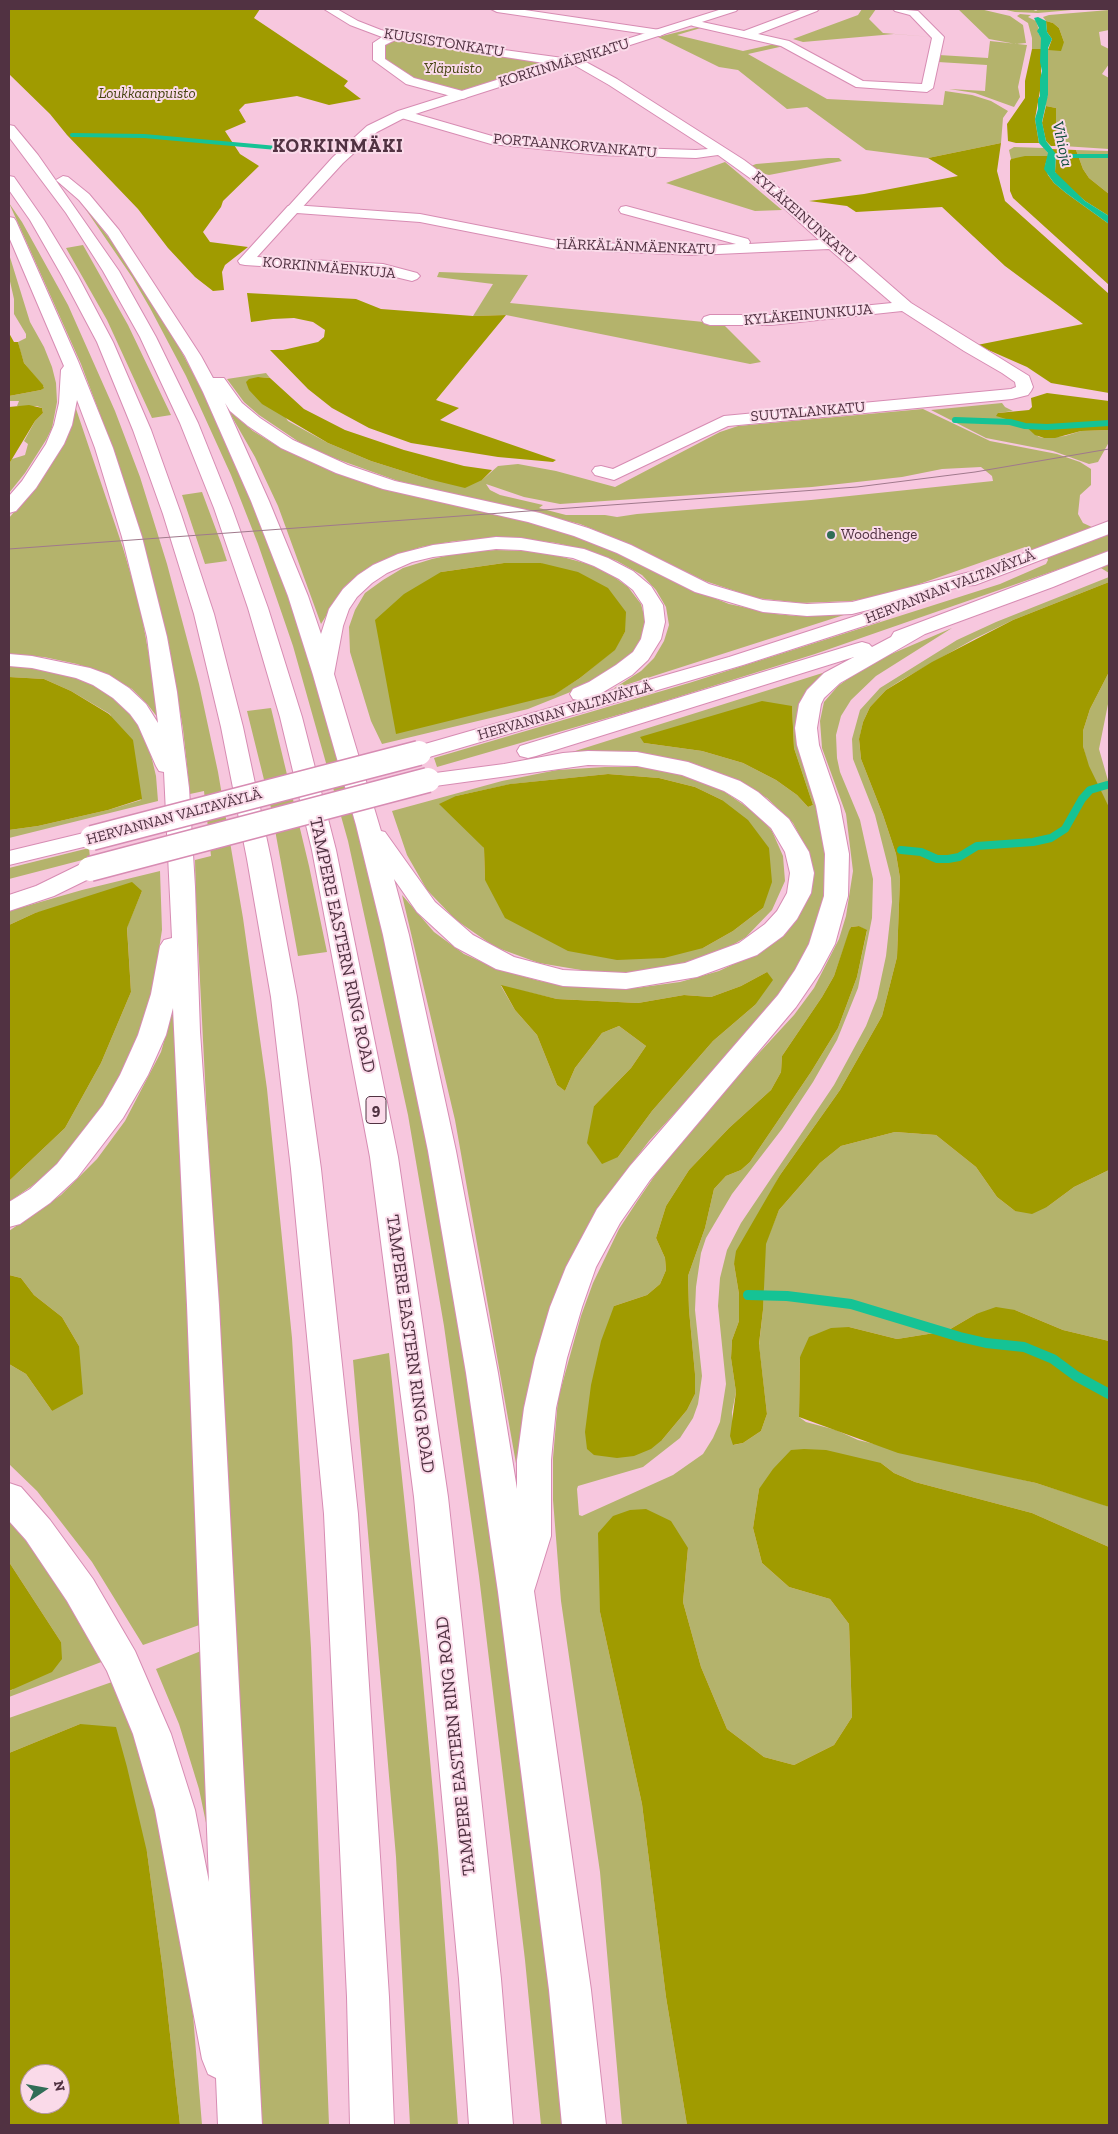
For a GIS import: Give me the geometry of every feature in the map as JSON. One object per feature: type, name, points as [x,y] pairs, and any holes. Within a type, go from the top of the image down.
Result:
[{"type":"main road","name":"KUUSISTONKATU","points":[[330,9],[362,27],[393,36],[568,61]]},
{"type":"main road","points":[[497,9],[660,33]]},
{"type":"main road","name":"KORKINMÄENKATU","points":[[246,261],[338,160],[372,129],[402,114],[693,23],[732,9]]},
{"type":"main road","points":[[746,34],[814,9]]},
{"type":"main road","points":[[693,23],[785,43],[860,84],[927,88],[938,37],[914,13],[899,9]]},
{"type":"main road","points":[[393,36],[379,43],[379,60],[410,81],[462,95]]},
{"type":"main road","name":"KYLÄKEINUNKATU","points":[[568,61],[613,82],[759,178],[832,244],[905,306],[970,348],[1008,369],[1023,380],[1025,387]]},
{"type":"main road","name":"PORTAANKORVANKATU","points":[[402,114],[491,140],[600,151],[696,154],[722,152]]},
{"type":"main road","name":"TAMPERE EASTERN RING ROAD","points":[[9,129],[33,158],[72,212],[111,271],[148,337],[189,423],[223,508],[258,608],[291,717],[324,850],[384,1157],[431,1497],[480,1979],[491,2125]]},
{"type":"main road","points":[[33,158],[84,197],[114,233],[193,356],[260,501],[298,596],[324,675],[368,825],[396,935],[442,1151],[482,1373],[516,1592],[570,1990],[584,2125]]},
{"type":"main road","points":[[9,180],[37,220],[70,276],[104,342],[142,430],[172,514],[204,614],[232,727],[260,868],[284,997],[304,1159],[341,1514],[368,1997],[372,2125]]},
{"type":"main road","name":"HÄRKÄLÄNMÄENKATU","points":[[293,209],[420,218],[557,245],[695,250],[832,244]]},
{"type":"main road","points":[[626,210],[763,248]]},
{"type":"main road","points":[[9,221],[70,361],[104,448],[132,537],[160,656],[166,692],[176,788],[183,888],[187,1032],[203,1315],[240,2125]]},
{"type":"main road","name":"KORKINMÄENKUJA","points":[[246,261],[383,269],[412,276]]},
{"type":"main road","name":"KYLÄKEINUNKUJA","points":[[710,320],[771,320],[838,315],[905,306]]},
{"type":"main road","points":[[193,356],[221,386],[236,407],[270,434],[306,454],[342,469],[390,485],[532,517],[581,532],[617,546],[681,579],[720,595],[763,606],[785,608],[852,608],[985,574]]},
{"type":"main road","points":[[9,507],[29,484],[58,438],[68,403],[70,361]]},
{"type":"main road","name":"SUUTALANKATU","points":[[601,471],[614,475],[724,421],[1012,394],[1022,391],[1025,387]]},
{"type":"main road","name":"HERVANNAN VALTAVÄYLÄ","points":[[9,858],[518,726],[884,613],[1109,527]]},
{"type":"main road","points":[[324,675],[339,609],[350,593],[380,569],[405,558],[464,546],[496,543],[521,544],[578,553],[626,574],[641,586],[653,605],[656,622],[651,638],[641,656],[624,670],[597,687],[518,726]]},
{"type":"main road","name":"HERVANNAN VALTAVÄYLÄ","points":[[9,889],[428,780],[616,725],[917,631],[1046,583],[1109,557]]},
{"type":"main road","points":[[516,1592],[534,1536],[534,1460],[540,1408],[553,1349],[581,1267],[608,1217],[640,1173],[684,1119],[787,1001],[814,958],[830,921],[836,896],[837,854],[828,806],[808,746],[806,728],[810,704],[816,694],[832,678],[917,631]]},
{"type":"main road","points":[[9,660],[32,662],[82,673],[101,680],[121,693],[138,709],[149,725],[176,788]]},
{"type":"main road","points":[[368,825],[426,907],[464,940],[505,963],[563,978],[626,981],[688,971],[716,962],[748,949],[774,930],[788,914],[799,893],[802,873],[797,852],[780,824],[750,797],[732,786],[688,769],[637,759],[588,758],[428,780]]},
{"type":"main road","points":[[9,847],[84,840]]},
{"type":"main road","points":[[9,903],[45,891],[90,869]]},
{"type":"main road","points":[[9,1216],[40,1196],[67,1171],[109,1118],[134,1075],[152,1035],[164,994],[183,888]]},
{"type":"main road","points":[[9,1498],[38,1530],[80,1590],[122,1663],[152,1734],[175,1810],[236,2125]]},
{"type":"green space","name":"Loukkaanpuisto","points":[[9,9],[260,9],[254,18],[348,81],[344,86],[361,99],[329,105],[297,96],[245,104],[239,110],[246,122],[225,131],[240,154],[259,166],[223,201],[221,207],[203,232],[210,242],[248,247],[225,265],[222,272],[224,290],[213,291],[195,277],[168,248],[138,209],[67,135],[50,114],[9,74]]},
{"type":"green space","points":[[862,9],[876,9],[869,19],[883,33],[932,37],[894,34],[803,42],[793,39],[858,15]]},
{"type":"green space","points":[[958,9],[980,9],[1010,16],[1023,25],[1026,43],[1016,44],[989,39]]},
{"type":"green space","points":[[1002,9],[1031,9],[1036,11],[1039,9],[1083,9],[1038,13],[1015,12]]},
{"type":"green space","points":[[1109,10],[1109,30],[1099,32],[1101,45],[1109,49],[1109,64],[1102,74],[1109,78],[1109,149],[1063,146],[1056,140],[1056,108],[1046,106],[1045,102],[1048,95],[1048,50],[1064,42],[1059,28],[1053,23],[1046,21],[1043,17]]},
{"type":"green space","points":[[1020,14],[1031,15],[1028,17],[1036,21],[1038,33],[1041,37],[1041,49],[1032,49],[1032,38],[1028,23],[1017,16]]},
{"type":"green space","points":[[1046,21],[1053,23],[1059,28],[1064,42],[1061,51],[1048,50],[1052,39],[1047,32]]},
{"type":"green space","points":[[703,26],[677,35],[743,51],[779,43],[784,46],[748,54],[827,99],[943,105],[945,91],[972,95],[991,101],[1008,111],[1003,118],[1001,143],[928,158],[866,150],[807,107],[787,109],[738,70],[719,67],[658,37]]},
{"type":"green space","name":"Yläpuisto","points":[[396,38],[550,63],[460,91],[413,80],[383,60],[385,42]]},
{"type":"green space","points":[[990,41],[1027,45],[1018,87],[1020,97],[1014,107],[975,93],[949,89],[985,91],[987,65],[938,62],[939,55],[988,58]]},
{"type":"green space","points":[[1032,49],[1041,49],[1041,85],[1035,119],[1039,143],[1016,143],[1008,141],[1007,124],[1025,98],[1025,81]]},
{"type":"green space","points":[[1046,106],[1056,108],[1056,140],[1063,146],[1051,146],[1046,141],[1042,123]]},
{"type":"green space","points":[[1001,143],[997,171],[1005,201],[1109,294],[1109,393],[1051,383],[1027,367],[977,345],[1083,324],[1005,266],[942,207],[856,212],[847,206],[809,201],[864,194],[958,176],[928,158]]},
{"type":"green space","points":[[1014,147],[1044,148],[1048,156],[1011,159],[1009,150]]},
{"type":"green space","points":[[1050,149],[1076,150],[1083,169],[1089,178],[1109,194],[1109,216],[1085,201],[1058,177],[1055,172],[1056,156]]},
{"type":"green space","points":[[1076,150],[1109,151],[1109,194],[1089,178],[1083,169]]},
{"type":"green space","points":[[1025,156],[1048,156],[1045,166],[1048,175],[1054,183],[1109,224],[1109,285],[1013,198],[1010,191],[1010,161],[1011,159]]},
{"type":"green space","points":[[839,158],[842,161],[769,175],[761,173],[751,166],[756,164]]},
{"type":"green space","points":[[725,162],[782,210],[755,211],[666,183]]},
{"type":"green space","points":[[80,201],[124,257],[168,326],[208,402],[239,469],[304,642],[361,840],[406,1034],[452,1274],[488,1512],[545,1950],[563,2125],[541,2125],[525,1960],[479,1576],[444,1326],[408,1115],[348,841],[293,646],[258,544],[231,475],[186,376],[150,308],[132,277]]},
{"type":"green space","points":[[9,203],[22,222],[68,305],[115,411],[140,477],[167,564],[199,684],[218,772],[243,918],[267,1089],[292,1338],[311,1648],[329,2125],[258,2125],[196,902],[195,860],[211,856],[204,791],[190,794],[183,729],[168,640],[139,527],[116,457],[81,364]]},
{"type":"green space","points":[[83,245],[128,325],[171,415],[152,418],[107,320],[66,248]]},
{"type":"green space","points":[[9,254],[30,322],[44,347],[52,367],[56,383],[57,402],[52,428],[46,440],[25,473],[9,493],[9,464],[12,459],[25,455],[28,444],[24,441],[35,421],[43,413],[42,408],[37,406],[17,406],[19,401],[9,401],[9,396],[41,390],[44,387],[24,363],[20,350],[18,342],[26,338],[26,334],[14,314],[14,299],[9,277]]},
{"type":"green space","points":[[439,272],[528,275],[510,303],[704,322],[725,326],[761,362],[750,364],[506,315],[473,316],[493,284],[437,277]]},
{"type":"green space","points":[[247,293],[356,299],[381,309],[473,316],[506,315],[436,400],[459,408],[440,420],[556,460],[553,462],[498,457],[411,443],[369,428],[332,408],[308,389],[270,350],[283,350],[318,342],[324,337],[325,330],[313,322],[294,318],[251,322]]},
{"type":"green space","points":[[9,333],[14,342],[18,342],[24,363],[43,385],[44,388],[41,390],[9,396]]},
{"type":"green space","points":[[266,373],[270,378],[258,377],[288,421],[328,443],[371,461],[428,479],[482,480],[498,466],[518,464],[556,471],[615,487],[720,432],[738,426],[923,409],[990,441],[1057,454],[1080,462],[1091,469],[1091,485],[1080,495],[1078,514],[1083,523],[1109,532],[1109,573],[1096,565],[1094,557],[815,654],[649,706],[437,767],[434,758],[689,683],[1000,584],[1046,564],[1048,560],[1046,556],[1025,547],[908,588],[875,597],[851,601],[801,603],[756,598],[705,581],[629,544],[580,524],[398,481],[317,452],[259,415],[244,402],[227,379]],"holes":[[[981,467],[992,476],[993,481],[811,500],[617,517],[605,515],[566,515],[539,508],[543,505],[500,495],[490,490],[486,484],[524,497],[560,504],[812,487],[902,477],[942,469]]]},
{"type":"green space","points":[[258,377],[270,378],[304,409],[345,430],[404,450],[464,466],[492,470],[482,480],[465,488],[428,479],[371,461],[328,443],[262,404],[249,390],[246,382],[249,379]]},
{"type":"green space","points":[[1047,393],[1109,401],[1109,430],[1081,431],[1055,438],[1044,438],[1035,435],[1023,424],[996,416],[998,413],[1029,410],[1032,407],[1031,398]]},
{"type":"green space","points":[[73,400],[123,548],[140,606],[161,722],[132,689],[104,673],[77,664],[44,657],[9,655],[9,518],[37,485]]},
{"type":"green space","points":[[1002,403],[1013,411],[998,413],[1009,420],[1023,424],[1039,437],[1065,436],[1081,431],[1109,430],[1109,442],[1098,462],[1089,464],[1053,451],[986,438],[931,410]]},
{"type":"green space","points":[[29,405],[42,408],[43,413],[35,421],[9,464],[9,407]]},
{"type":"green space","points":[[228,410],[253,431],[279,447],[338,474],[377,487],[522,520],[585,537],[652,568],[677,583],[729,604],[776,614],[797,616],[847,614],[613,689],[641,671],[654,658],[664,641],[669,625],[666,607],[656,590],[642,575],[617,561],[586,550],[556,543],[522,539],[492,539],[455,541],[421,547],[389,558],[365,570],[344,587],[321,624],[278,506],[255,457]]},
{"type":"green space","points":[[202,492],[227,561],[205,564],[182,495]]},
{"type":"green space","points":[[496,550],[530,551],[588,564],[610,574],[628,587],[641,604],[645,619],[642,636],[633,653],[617,667],[578,689],[528,709],[382,744],[371,721],[350,652],[349,627],[355,610],[365,593],[403,568],[464,552]],"holes":[[[504,563],[541,563],[625,632],[614,650],[580,678],[553,695],[441,572]]]},
{"type":"green space","points":[[504,563],[541,563],[578,572],[608,588],[626,612],[625,632],[615,650],[580,678],[554,695],[396,734],[375,620],[404,594],[441,572]]},
{"type":"green space","points":[[1109,577],[1109,582],[1013,620],[974,639],[900,681],[886,690],[870,707],[863,722],[859,740],[861,759],[896,854],[900,878],[897,957],[882,1016],[840,1090],[780,1175],[734,1264],[739,1294],[739,1321],[732,1340],[731,1358],[736,1392],[732,1412],[734,1445],[743,1443],[761,1431],[767,1414],[759,1345],[763,1310],[765,1244],[779,1210],[820,1163],[841,1146],[895,1132],[936,1135],[976,1167],[997,1197],[1015,1211],[1047,1207],[1074,1187],[1109,1170],[1109,1341],[1063,1330],[1015,1310],[976,1314],[947,1331],[897,1339],[849,1327],[800,1357],[799,1417],[806,1422],[836,1430],[858,1440],[1036,1483],[1109,1507],[1109,1547],[1032,1513],[915,1482],[894,1473],[881,1463],[759,1489],[753,1528],[762,1563],[789,1587],[830,1599],[849,1624],[852,1717],[834,1745],[794,1765],[764,1757],[727,1729],[701,1667],[683,1602],[688,1548],[600,1612],[642,1804],[666,1997],[687,2125],[622,2125],[600,1872],[561,1601],[553,1500],[553,1458],[558,1399],[581,1316],[593,1283],[619,1229],[662,1165],[711,1105],[794,1015],[814,988],[839,939],[846,916],[853,871],[846,814],[822,748],[820,721],[824,702],[838,686],[868,664],[952,628],[876,676],[851,700],[841,716],[836,735],[837,758],[840,772],[860,820],[873,879],[872,918],[858,988],[837,1040],[813,1082],[782,1129],[732,1194],[706,1238],[701,1253],[696,1287],[695,1310],[702,1376],[698,1404],[693,1418],[680,1438],[643,1467],[578,1486],[579,1515],[582,1516],[673,1475],[703,1454],[713,1438],[720,1422],[726,1384],[718,1306],[720,1278],[727,1250],[741,1223],[834,1085],[866,1026],[877,998],[886,956],[892,902],[891,878],[875,815],[853,759],[852,739],[860,710],[880,688],[957,640],[996,622]],"holes":[[[859,926],[867,931],[857,977],[838,1028],[811,1072],[750,1162],[741,1170],[726,1176],[714,1189],[705,1228],[688,1276],[695,1394],[687,1410],[662,1440],[614,1306],[647,1295],[660,1284],[666,1270],[665,1258],[656,1238],[666,1206],[689,1170],[729,1128],[771,1090],[781,1072],[782,1056],[834,976],[851,927]]]},
{"type":"green space","points":[[1109,582],[1109,672],[1090,709],[1083,731],[1083,746],[1089,766],[1109,807],[1109,1170],[1074,1187],[1047,1207],[1032,1214],[1015,1211],[997,1197],[976,1167],[936,1135],[895,1132],[841,1146],[820,1163],[779,1210],[766,1244],[763,1310],[759,1344],[767,1414],[761,1431],[743,1443],[733,1445],[730,1436],[736,1392],[731,1358],[732,1340],[739,1321],[739,1294],[734,1264],[736,1251],[780,1175],[840,1090],[882,1016],[897,957],[900,878],[896,854],[861,759],[859,739],[863,722],[870,707],[886,690],[932,662],[1013,620]]},
{"type":"green space","points":[[9,667],[28,667],[67,674],[95,686],[118,701],[139,725],[150,751],[156,776],[158,801],[9,838],[9,830],[38,826],[108,810],[141,800],[110,714],[71,691],[44,679],[9,677]]},
{"type":"green space","points":[[832,670],[810,689],[829,856],[828,894],[814,940],[796,974],[758,1023],[649,1141],[610,1192],[573,1254],[547,1316],[529,1384],[517,1469],[455,1120],[402,895],[434,932],[464,954],[500,970],[540,981],[588,988],[636,988],[680,982],[719,971],[759,952],[784,932],[807,850],[793,823],[767,798],[732,778],[695,764],[654,755],[613,753],[553,758]],"holes":[[[792,706],[794,748],[813,805],[808,807],[797,795],[776,780],[743,763],[702,751],[644,743]],[[767,972],[755,1005],[713,1041],[652,1111],[618,1157],[594,1106],[631,1068],[646,1046],[619,1026],[602,1033],[575,1068],[565,1091],[557,1085],[537,1035],[515,1010],[501,986],[557,999],[638,1003],[684,995],[711,997],[741,986]]]},
{"type":"green space","points":[[1109,672],[1109,699],[1099,749],[1109,784],[1109,807],[1088,766],[1083,746],[1083,731],[1090,709]]},
{"type":"green space","points":[[9,677],[44,679],[71,691],[109,714],[133,740],[142,799],[108,810],[38,826],[9,830]]},
{"type":"green space","points":[[762,701],[792,706],[794,748],[813,805],[808,807],[797,795],[776,780],[743,763],[702,751],[644,743],[640,737]]},
{"type":"green space","points":[[271,708],[309,866],[327,952],[298,956],[271,808],[247,711]]},
{"type":"green space","points":[[647,767],[691,776],[725,792],[757,814],[772,831],[783,856],[785,881],[772,910],[746,937],[711,958],[678,967],[638,972],[593,972],[539,963],[495,947],[456,920],[427,890],[407,855],[392,811],[502,781],[557,770]],"holes":[[[608,774],[659,778],[695,787],[722,800],[763,908],[733,931],[703,948],[485,880],[484,848],[456,796],[511,784]]]},
{"type":"green space","points":[[608,774],[659,778],[695,787],[722,800],[748,820],[769,848],[772,882],[763,908],[733,931],[703,948],[664,958],[617,960],[568,951],[505,918],[485,880],[484,848],[439,804],[456,796],[510,784]]},
{"type":"green space","points":[[89,848],[90,858],[9,879],[9,868]]},
{"type":"green space","points":[[160,871],[162,930],[154,981],[141,1032],[120,1082],[82,1138],[46,1176],[9,1202],[9,1181],[65,1128],[101,1063],[131,992],[127,927],[142,891],[35,913],[9,925],[9,911],[82,890]]},
{"type":"green space","points":[[132,882],[142,891],[127,928],[131,992],[101,1063],[65,1128],[9,1181],[9,925],[35,913]]},
{"type":"green space","points":[[859,926],[867,930],[857,977],[838,1028],[811,1072],[750,1162],[741,1170],[726,1176],[714,1189],[705,1228],[688,1276],[695,1394],[687,1410],[662,1440],[651,1449],[634,1456],[617,1458],[594,1455],[587,1449],[585,1432],[591,1385],[601,1341],[614,1306],[647,1295],[660,1284],[666,1270],[665,1258],[656,1238],[666,1206],[689,1170],[729,1128],[771,1090],[781,1072],[782,1056],[834,976],[851,927]]},
{"type":"green space","points":[[767,972],[773,980],[755,1005],[713,1041],[652,1111],[618,1157],[602,1164],[587,1143],[594,1106],[631,1068],[646,1046],[619,1026],[602,1033],[575,1068],[565,1091],[557,1085],[537,1035],[515,1010],[501,985],[557,999],[638,1003],[684,995],[711,997],[741,986]]},
{"type":"green space","points":[[178,993],[205,1623],[143,1645],[92,1562],[37,1491],[9,1464],[9,1364],[26,1374],[52,1411],[79,1346],[62,1317],[34,1295],[21,1278],[9,1275],[9,1231],[61,1195],[97,1159],[125,1121],[161,1052]]},
{"type":"green space","points":[[9,1275],[21,1278],[34,1295],[62,1317],[79,1346],[83,1394],[52,1411],[26,1374],[9,1364]]},
{"type":"green space","points":[[996,1307],[1015,1310],[1063,1330],[1109,1341],[1109,1507],[1036,1483],[898,1453],[799,1417],[800,1357],[809,1337],[831,1328],[849,1327],[897,1339],[947,1331],[976,1314]]},
{"type":"green space","points":[[389,1353],[421,1660],[438,1848],[458,2125],[410,2125],[396,1857],[353,1360]]},
{"type":"green space","points":[[791,1450],[826,1450],[881,1463],[894,1473],[915,1482],[1032,1513],[1109,1547],[1109,2125],[687,2125],[666,1997],[642,1804],[600,1612],[598,1533],[613,1516],[630,1510],[646,1509],[671,1521],[688,1548],[683,1602],[701,1667],[727,1729],[764,1757],[794,1765],[834,1745],[852,1717],[849,1624],[830,1599],[789,1587],[762,1563],[753,1528],[759,1489],[773,1469]]},
{"type":"green space","points":[[9,1519],[71,1599],[104,1661],[9,1697],[9,1691],[61,1642],[9,1562]]},
{"type":"green space","points":[[9,1562],[61,1642],[62,1659],[52,1672],[9,1691]]},
{"type":"green space","points":[[206,1649],[217,1876],[199,1789],[179,1724],[156,1669]]},
{"type":"green space","points":[[112,1682],[146,1765],[176,1892],[193,2015],[202,2125],[180,2125],[163,1971],[147,1852],[80,1724],[9,1753],[9,1718]]},
{"type":"green space","points":[[80,1724],[116,1727],[147,1852],[163,1971],[180,2125],[9,2125],[9,1753]]},
{"type":"shaded area","points":[[1038,17],[1046,21],[1047,32],[1052,39],[1048,48],[1048,95],[1042,122],[1046,141],[1056,154],[1055,172],[1085,201],[1109,216],[1109,224],[1054,183],[1044,169],[1048,153],[1039,143],[1035,119],[1040,96],[1042,71],[1040,62],[1041,38],[1034,18]]},
{"type":"waterway","points":[[72,135],[144,136],[288,149]]},
{"type":"waterway","name":"Vihioja","points":[[1051,156],[1109,156]]},
{"type":"waterway","points":[[955,420],[1010,422],[1025,426],[1047,427],[1109,423]]},
{"type":"waterway","points":[[901,850],[921,852],[937,859],[948,859],[959,857],[977,846],[1033,842],[1051,838],[1065,829],[1082,799],[1090,790],[1107,785]]},
{"type":"waterway","points":[[748,1295],[787,1296],[851,1304],[960,1337],[986,1343],[1024,1347],[1053,1359],[1076,1376],[1109,1394]]},
{"type":"tram line","points":[[9,549],[857,487],[975,472],[1109,449]]},
{"type":"place","name":"Woodhenge","points":[[831,535]]},
{"type":"district","name":"KORKINMÄKI","points":[[338,147]]}]
